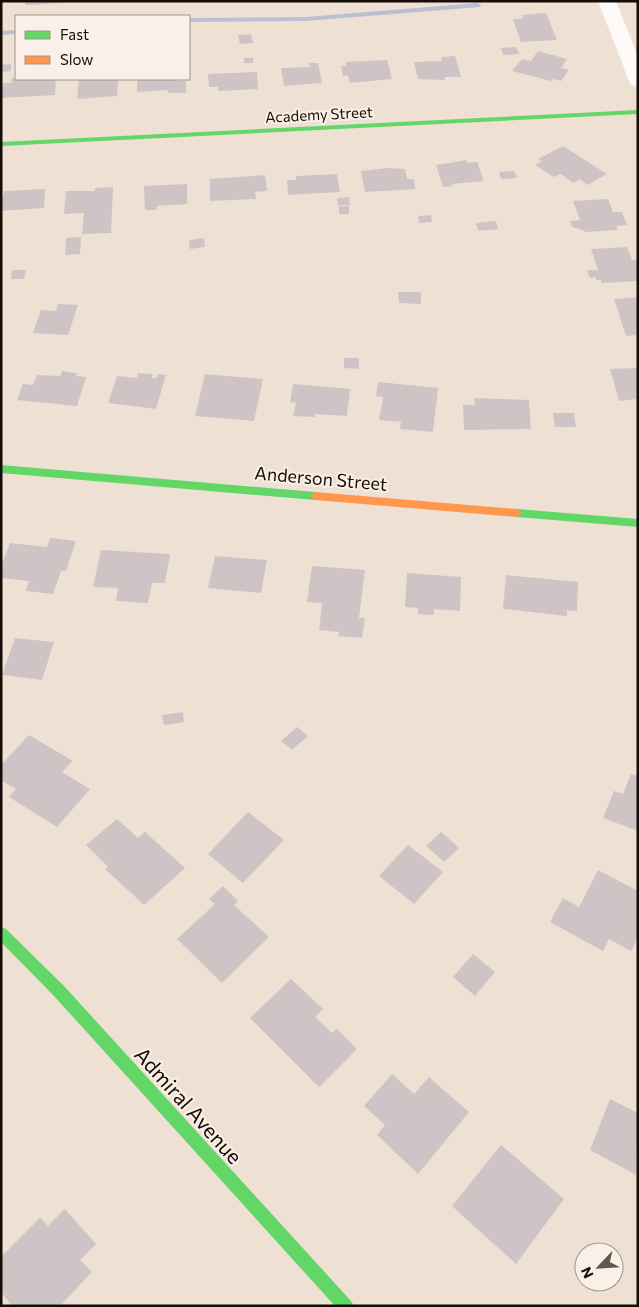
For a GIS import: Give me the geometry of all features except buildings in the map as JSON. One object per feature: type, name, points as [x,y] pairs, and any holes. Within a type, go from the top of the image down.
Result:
[{"type":"street","points":[[607,1],[638,81]]},
{"type":"street","name":"Academy Street","points":[[1,144],[638,112]]},
{"type":"street","name":"Anderson Street","points":[[1,469],[638,523]]},
{"type":"street","name":"Admiral Avenue","points":[[1,933],[59,991],[346,1306]]},
{"type":"waterway","points":[[190,20],[306,19],[477,5]]},
{"type":"waterway","points":[[1,33],[15,32]]},
{"type":"traffic: fast","points":[[1,144],[638,112]]},
{"type":"traffic: fast","points":[[1,469],[315,496]]},
{"type":"traffic: fast","points":[[517,513],[638,523]]},
{"type":"traffic: fast","points":[[1,933],[59,991],[346,1306]]},
{"type":"traffic: slow","points":[[315,496],[517,513]]}]
